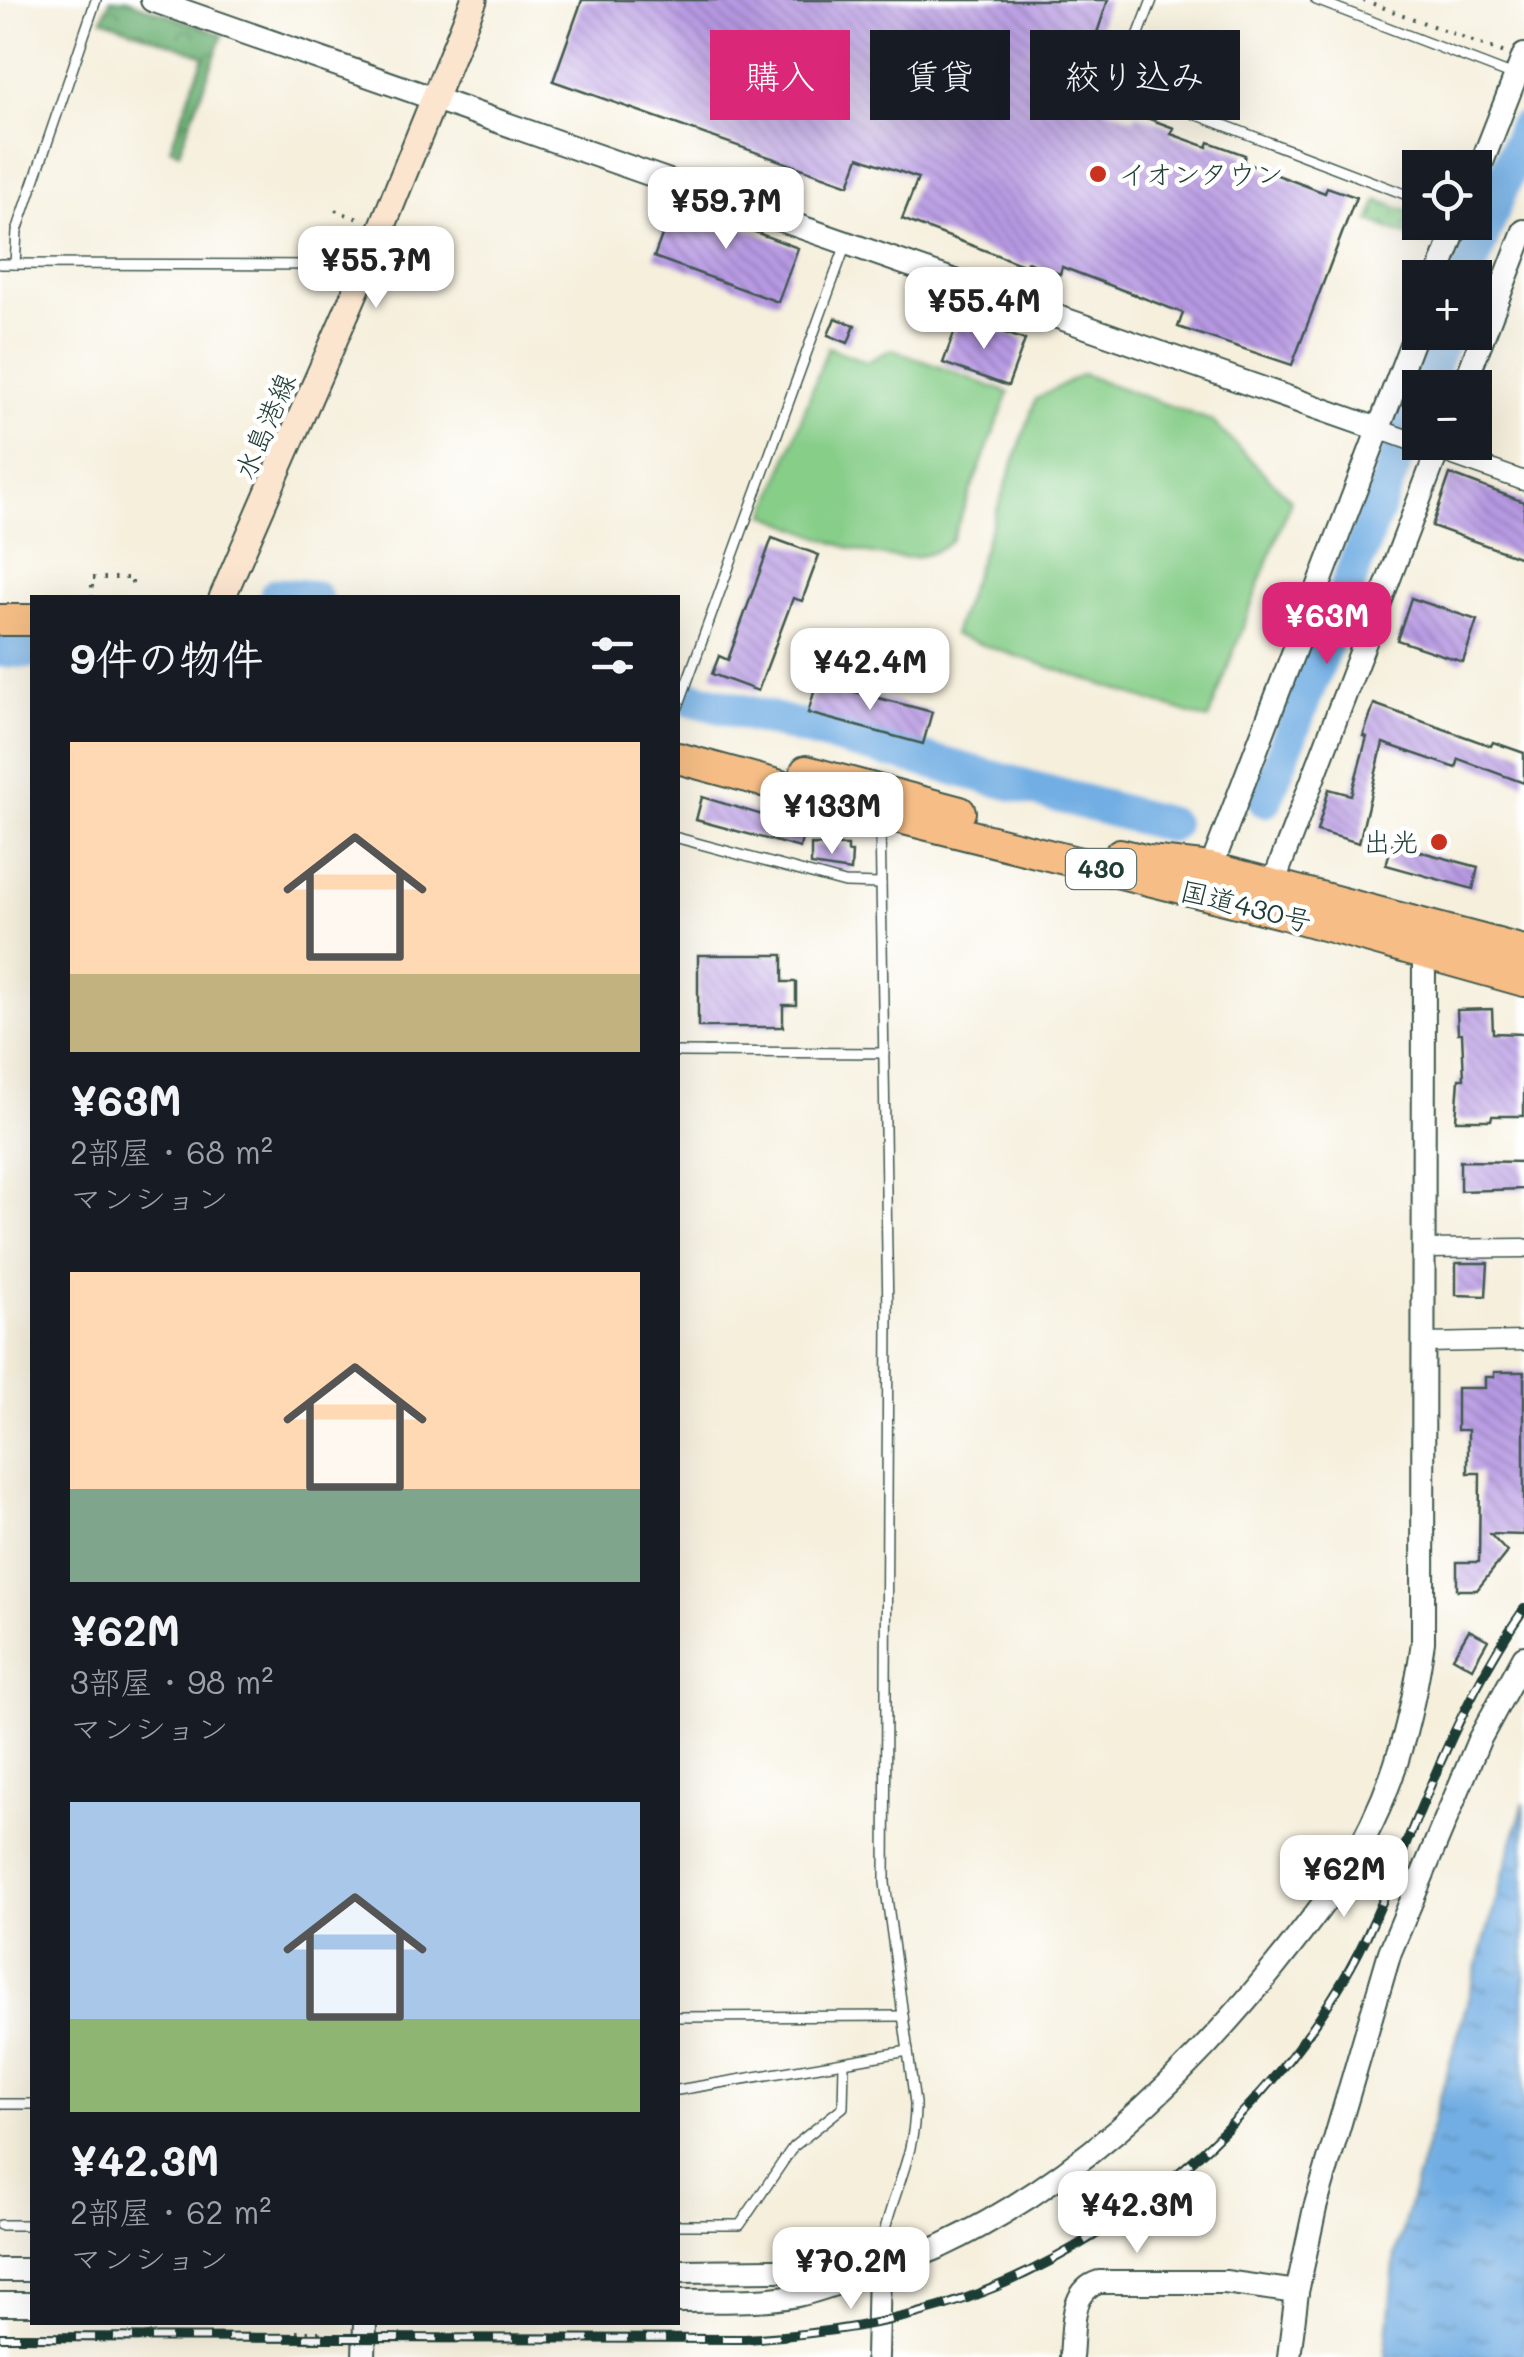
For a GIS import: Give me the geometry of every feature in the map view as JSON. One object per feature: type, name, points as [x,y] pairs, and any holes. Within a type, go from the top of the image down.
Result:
[{"type":"highway","points":[[0,600],[30,600]]},
{"type":"highway","points":[[0,620],[30,620]]},
{"type":"highway","name":"国道430号","points":[[680,738],[883,803]]},
{"type":"highway","name":"国道430号","points":[[680,758],[1148,862],[1424,939],[1524,981]]},
{"type":"highway","name":"国道430号","points":[[1424,939],[1524,951]]},
{"type":"main road","name":"水島港線","points":[[223,595],[366,265],[474,0]]},
{"type":"street","points":[[152,0],[1402,436]]},
{"type":"street","points":[[1486,150],[1518,66]]},
{"type":"street","points":[[1470,370],[1524,231]]},
{"type":"street","points":[[1206,881],[1387,432],[1412,350]]},
{"type":"street","points":[[1268,896],[1429,460]]},
{"type":"street","points":[[1470,460],[1524,481]]},
{"type":"street","points":[[680,2301],[798,2295],[939,2248],[1012,2209],[1081,2160],[1231,2021],[1333,1892],[1354,1857],[1400,1756],[1416,1692],[1423,1642],[1424,939]]},
{"type":"street","points":[[1423,1249],[1524,1248]]},
{"type":"street","points":[[1425,1343],[1524,1341]]},
{"type":"street","points":[[1289,2357],[1297,2292],[1315,2208],[1390,1952],[1479,1740],[1524,1657]]},
{"type":"street","points":[[680,2271],[879,2268]]},
{"type":"street","points":[[877,2357],[879,2268]]},
{"type":"street","points":[[0,2270],[30,2270]]},
{"type":"street","points":[[1072,2357],[1078,2297],[1086,2286],[1099,2282],[1225,2282],[1297,2292]]},
{"type":"street","points":[[0,2304],[30,2304]]},
{"type":"street","points":[[364,2325],[364,2357]]},
{"type":"lane","points":[[15,264],[16,231],[96,0]]},
{"type":"lane","points":[[1152,0],[1120,85],[1402,193]]},
{"type":"lane","points":[[1316,0],[1518,66]]},
{"type":"lane","points":[[680,701],[846,244]]},
{"type":"lane","points":[[0,264],[366,265]]},
{"type":"lane","points":[[879,2268],[888,2211],[916,2130],[885,1883],[888,1315],[883,803]]},
{"type":"lane","points":[[680,839],[846,883],[881,884]]},
{"type":"lane","points":[[680,1052],[884,1053]]},
{"type":"lane","points":[[680,2017],[903,2016]]},
{"type":"lane","points":[[680,2090],[908,2051]]},
{"type":"lane","points":[[680,2225],[740,2225],[793,2146],[843,2107],[844,2063]]},
{"type":"lane","points":[[0,2104],[30,2104]]},
{"type":"lane","points":[[0,2224],[30,2224]]},
{"type":"path","points":[[1363,0],[1518,66]]},
{"type":"path","points":[[335,210],[365,222]]},
{"type":"path","points":[[92,595],[92,578],[132,578],[132,586]]},
{"type":"path","points":[[296,2332],[319,2332],[319,2325]]},
{"type":"green space","points":[[110,0],[127,0],[223,35],[179,152],[170,148],[204,56],[102,19]]},
{"type":"green space","points":[[1378,200],[1402,209],[1402,234],[1370,221]]},
{"type":"green space","points":[[828,347],[866,362],[892,349],[1009,393],[951,541],[931,553],[909,557],[860,551],[766,515]]},
{"type":"green space","points":[[1082,374],[1212,421],[1291,500],[1208,720],[953,635],[1036,399]]},
{"type":"water","points":[[1524,1802],[1524,2357],[1385,2357],[1395,2256]]},
{"type":"building","name":"イオンタウン","points":[[582,0],[1108,0],[1098,30],[1030,30],[1030,120],[1152,120],[1174,128],[1171,134],[1245,155],[1243,162],[1325,193],[1327,187],[1356,197],[1292,365],[1178,327],[1183,313],[1062,267],[1060,274],[1027,262],[1026,266],[902,219],[918,178],[859,157],[849,185],[553,81]]},
{"type":"building","points":[[674,202],[798,248],[778,302],[654,257]]},
{"type":"building","points":[[960,317],[1025,340],[1008,386],[943,363]]},
{"type":"building","points":[[835,318],[855,325],[848,343],[828,335]]},
{"type":"building","points":[[1450,474],[1524,502],[1524,559],[1432,526]]},
{"type":"building","points":[[772,538],[819,555],[802,601],[793,598],[758,691],[712,674],[719,656],[728,660]]},
{"type":"building","points":[[1411,598],[1477,620],[1463,662],[1397,640]]},
{"type":"building","points":[[817,682],[932,712],[923,744],[808,713]]},
{"type":"building","points":[[1374,704],[1491,746],[1493,742],[1524,753],[1524,783],[1459,759],[1456,768],[1383,743],[1359,843],[1317,831],[1329,789],[1351,795]]},
{"type":"building","points":[[702,797],[789,823],[789,819],[805,822],[800,848],[696,820]]},
{"type":"building","points":[[1392,844],[1478,867],[1473,889],[1386,865]]},
{"type":"building","points":[[811,845],[848,846],[848,852],[852,852],[851,871],[811,865]]},
{"type":"building","points":[[698,955],[783,955],[783,982],[796,982],[796,1005],[783,1005],[783,1027],[698,1027]]},
{"type":"building","points":[[1492,1009],[1493,1033],[1524,1034],[1524,1116],[1456,1120],[1459,1079],[1464,1079],[1457,1010]]},
{"type":"building","points":[[1460,1161],[1524,1162],[1524,1189],[1460,1191]]},
{"type":"building","points":[[1456,1263],[1488,1263],[1486,1296],[1456,1295]]},
{"type":"building","points":[[1494,1372],[1524,1372],[1524,1535],[1490,1534],[1507,1552],[1477,1590],[1457,1590],[1457,1562],[1479,1562],[1480,1473],[1468,1473],[1468,1430],[1457,1430],[1457,1388],[1485,1388],[1485,1377],[1494,1377]]},
{"type":"building","points":[[1469,1630],[1488,1640],[1472,1668],[1453,1657]]},
{"type":"waterway","points":[[1473,260],[1524,129]]},
{"type":"waterway","points":[[1486,260],[1524,163]]},
{"type":"waterway","points":[[1431,370],[1438,350]]},
{"type":"waterway","points":[[1443,370],[1450,350]]},
{"type":"waterway","points":[[1265,800],[1402,444]]},
{"type":"waterway","points":[[1274,804],[1408,460]]},
{"type":"waterway","points":[[0,650],[30,651]]},
{"type":"waterway","points":[[0,663],[30,663]]},
{"type":"waterway","points":[[680,695],[1170,825]]},
{"type":"waterway","points":[[680,711],[1166,839]]},
{"type":"railway","points":[[0,2337],[745,2339],[885,2321],[967,2298],[1023,2274],[1078,2245],[1181,2171],[1270,2082],[1309,2033],[1366,1937],[1458,1723],[1524,1609]]},
{"type":"place","name":"イオンタウン","points":[[1098,174]]},
{"type":"place","name":"出光","points":[[1439,842]]}]
